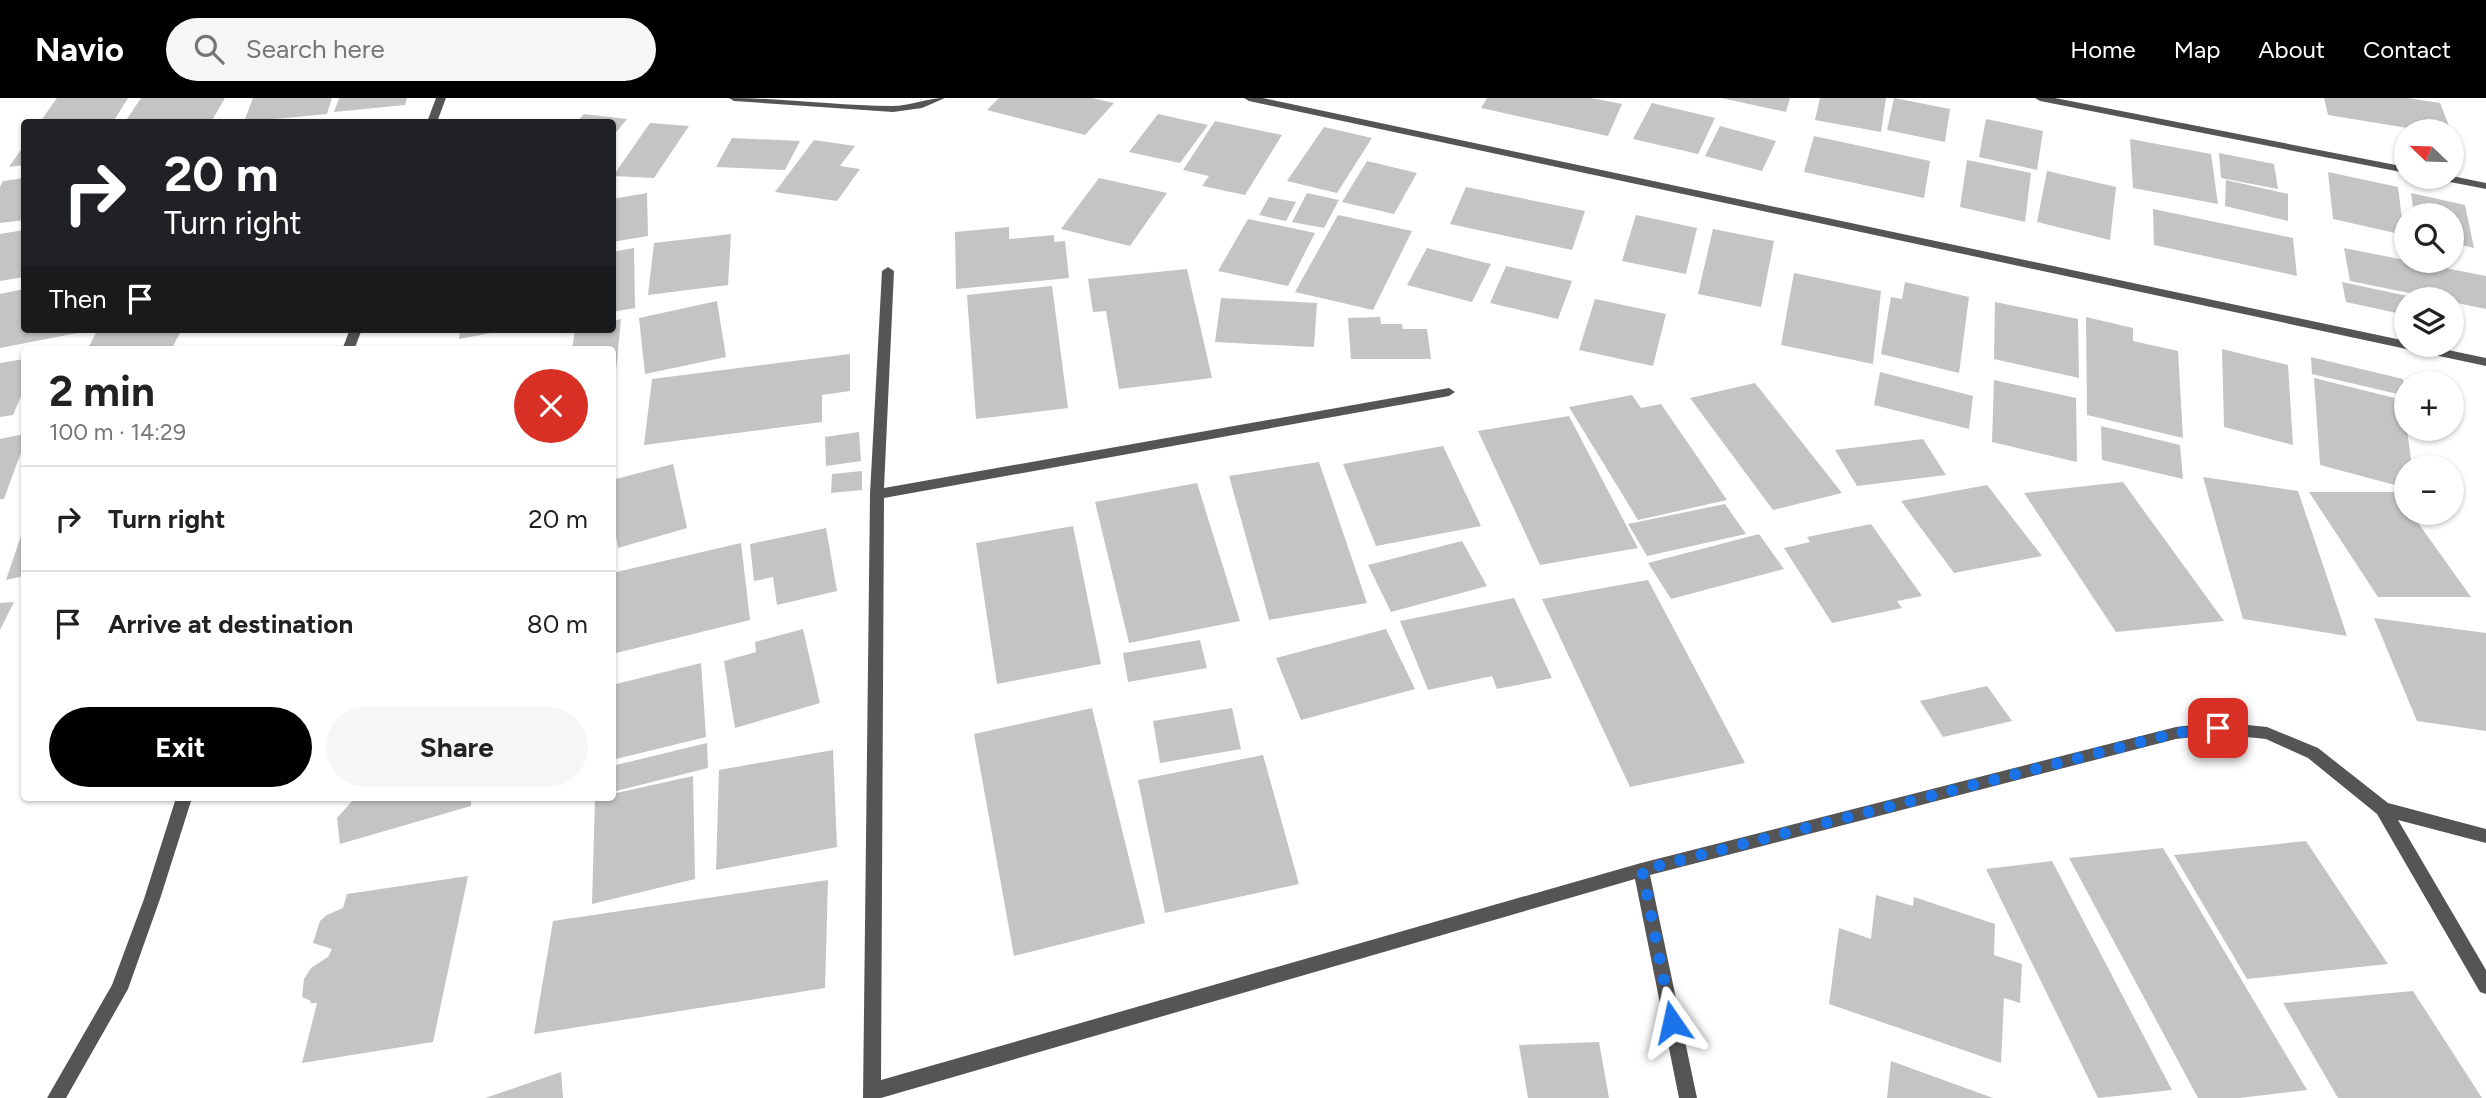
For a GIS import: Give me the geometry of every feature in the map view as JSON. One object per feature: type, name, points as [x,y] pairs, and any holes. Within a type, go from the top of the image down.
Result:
[{"type":"street","points":[[433,119],[441,98]]},
{"type":"street","points":[[734,98],[892,109],[918,106],[940,98]]},
{"type":"street","points":[[1249,98],[2486,362]]},
{"type":"street","points":[[2040,98],[2394,168]]},
{"type":"street","points":[[2464,182],[2486,186]]},
{"type":"street","points":[[888,271],[877,494],[872,1095],[1642,870],[2176,733],[2218,728],[2267,733],[2313,753],[2383,809],[2486,986]]},
{"type":"street","points":[[877,494],[1449,393]]},
{"type":"street","points":[[56,1098],[118,989],[152,899],[183,801]]},
{"type":"street","points":[[2383,809],[2486,836]]},
{"type":"street","points":[[1642,870],[1688,1098]]},
{"type":"building","points":[[57,98],[128,98],[115,119],[42,119]]},
{"type":"building","points":[[141,98],[225,98],[213,119],[127,119]]},
{"type":"building","points":[[253,98],[332,98],[327,114],[245,119]]},
{"type":"building","points":[[339,98],[407,98],[405,105],[334,112]]},
{"type":"building","points":[[999,98],[1092,98],[1114,103],[1085,135],[987,110]]},
{"type":"building","points":[[1487,98],[1592,98],[1622,104],[1608,136],[1481,108]]},
{"type":"building","points":[[1721,98],[1790,98],[1786,112]]},
{"type":"building","points":[[1820,98],[1886,98],[1881,132],[1815,120]]},
{"type":"building","points":[[1894,98],[1950,109],[1945,142],[1887,130]]},
{"type":"building","points":[[2324,98],[2408,98],[2440,103],[2446,119],[2394,119],[2394,126],[2328,115]]},
{"type":"building","points":[[1652,103],[1715,118],[1698,154],[1633,139]]},
{"type":"building","points":[[584,114],[627,119],[616,132],[616,119],[580,119]]},
{"type":"building","points":[[1158,114],[1208,125],[1180,163],[1129,152]]},
{"type":"building","points":[[1986,119],[2043,131],[2037,170],[1979,157]]},
{"type":"building","points":[[1215,121],[1282,135],[1245,195],[1202,186],[1209,176],[1183,170]]},
{"type":"building","points":[[650,123],[689,126],[654,178],[616,176],[616,172]]},
{"type":"building","points":[[1720,126],[1776,141],[1762,171],[1705,156]]},
{"type":"building","points":[[1324,127],[1372,138],[1337,193],[1287,181]]},
{"type":"building","points":[[1814,136],[1930,161],[1924,198],[1804,172]]},
{"type":"building","points":[[732,138],[800,141],[785,170],[716,167]]},
{"type":"building","points":[[2130,139],[2211,154],[2218,204],[2133,188]]},
{"type":"building","points":[[814,140],[855,146],[840,166],[860,169],[837,201],[775,192]]},
{"type":"building","points":[[21,149],[21,165],[9,167]]},
{"type":"building","points":[[2219,153],[2274,164],[2278,189],[2221,178]]},
{"type":"building","points":[[1967,160],[2031,173],[2025,222],[1960,207]]},
{"type":"building","points":[[1367,161],[1417,173],[1394,214],[1342,202]]},
{"type":"building","points":[[2047,171],[2116,187],[2110,240],[2037,222]]},
{"type":"building","points":[[2328,172],[2398,189],[2400,203],[2394,203],[2394,233],[2333,219]]},
{"type":"building","points":[[21,178],[21,220],[0,223],[0,187],[3,181]]},
{"type":"building","points":[[1099,178],[1167,193],[1130,246],[1061,229]]},
{"type":"building","points":[[2226,180],[2288,194],[2288,221],[2225,206]]},
{"type":"building","points":[[1466,187],[1585,211],[1572,250],[1450,224]]},
{"type":"building","points":[[647,193],[648,236],[616,241],[616,198]]},
{"type":"building","points":[[1307,193],[1339,200],[1324,228],[1292,222]]},
{"type":"building","points":[[2411,193],[2456,203],[2412,203]]},
{"type":"building","points":[[1269,197],[1296,202],[1286,221],[1259,215]]},
{"type":"building","points":[[2464,205],[2465,205],[2474,248],[2464,246]]},
{"type":"building","points":[[2153,209],[2293,238],[2297,276],[2154,245]]},
{"type":"building","points":[[1338,215],[1412,231],[1373,310],[1295,292]]},
{"type":"building","points":[[1636,215],[1697,228],[1686,274],[1622,261]]},
{"type":"building","points":[[1248,219],[1315,233],[1288,286],[1218,271]]},
{"type":"building","points":[[1009,227],[1009,239],[1054,235],[1054,242],[1065,241],[1069,278],[956,289],[955,232]]},
{"type":"building","points":[[1713,229],[1774,241],[1761,307],[1698,294]]},
{"type":"building","points":[[21,230],[21,278],[0,281],[0,234]]},
{"type":"building","points":[[731,234],[728,285],[648,295],[654,243]]},
{"type":"building","points":[[634,248],[635,308],[616,311],[616,251]]},
{"type":"building","points":[[1427,248],[1491,264],[1472,302],[1407,285]]},
{"type":"building","points":[[2344,248],[2394,258],[2394,273],[2464,272],[2486,276],[2486,309],[2464,304],[2464,287],[2394,287],[2394,290],[2350,281]]},
{"type":"building","points":[[1506,266],[1572,281],[1558,319],[1490,303]]},
{"type":"building","points":[[1187,269],[1212,378],[1119,389],[1106,311],[1093,312],[1088,279]]},
{"type":"building","points":[[1794,273],[1881,291],[1873,364],[1781,345]]},
{"type":"building","points":[[1905,282],[1969,297],[1959,373],[1881,354],[1891,297],[1902,299]]},
{"type":"building","points":[[2342,282],[2394,293],[2394,312],[2346,302]]},
{"type":"building","points":[[1052,286],[1068,408],[976,419],[967,295]]},
{"type":"building","points":[[21,290],[21,333],[78,333],[0,348],[0,294]]},
{"type":"building","points":[[1221,298],[1317,303],[1314,347],[1215,342]]},
{"type":"building","points":[[1595,299],[1666,314],[1653,366],[1579,350]]},
{"type":"building","points":[[717,301],[726,357],[645,374],[639,318]]},
{"type":"building","points":[[1995,302],[2078,319],[2079,378],[1994,359]]},
{"type":"building","points":[[1380,317],[1381,324],[1402,324],[1403,329],[1427,329],[1431,359],[1351,359],[1348,318]]},
{"type":"building","points":[[2086,317],[2133,328],[2133,341],[2178,351],[2183,438],[2087,415]]},
{"type":"building","points":[[621,319],[616,372],[616,346],[573,346],[574,333],[616,333],[616,320]]},
{"type":"building","points":[[96,333],[180,333],[173,346],[89,346]]},
{"type":"building","points":[[460,333],[491,333],[459,339]]},
{"type":"building","points":[[2222,349],[2288,365],[2293,445],[2224,427]]},
{"type":"building","points":[[850,354],[850,391],[822,395],[822,422],[644,445],[652,379]]},
{"type":"building","points":[[2311,357],[2394,377],[2394,393],[2312,374]]},
{"type":"building","points":[[21,360],[21,396],[13,415],[0,417],[0,363]]},
{"type":"building","points":[[1880,372],[1973,396],[1969,429],[1874,405]]},
{"type":"building","points":[[2314,378],[2394,398],[2394,441],[2409,441],[2410,455],[2394,455],[2394,485],[2320,465]]},
{"type":"building","points":[[1994,380],[2076,398],[2077,462],[1992,442]]},
{"type":"building","points":[[1755,383],[1842,493],[1773,510],[1690,398]]},
{"type":"building","points":[[1632,395],[1641,408],[1661,404],[1727,500],[1638,520],[1569,407]]},
{"type":"building","points":[[1569,416],[1638,548],[1540,565],[1478,431]]},
{"type":"building","points":[[2101,426],[2180,445],[2183,479],[2102,460]]},
{"type":"building","points":[[859,432],[861,461],[826,466],[825,437]]},
{"type":"building","points":[[21,435],[21,452],[4,499],[0,499],[0,439]]},
{"type":"building","points":[[1923,439],[1946,475],[1857,486],[1835,450]]},
{"type":"building","points":[[1443,446],[1481,526],[1376,546],[1343,464]]},
{"type":"building","points":[[1319,462],[1367,603],[1269,620],[1229,476]]},
{"type":"building","points":[[673,464],[687,528],[618,548],[616,479]]},
{"type":"building","points":[[862,471],[862,490],[831,493],[832,474]]},
{"type":"building","points":[[2203,477],[2298,491],[2347,636],[2243,619]]},
{"type":"building","points":[[2123,482],[2224,621],[2116,632],[2024,493]]},
{"type":"building","points":[[1197,483],[1240,621],[1129,643],[1095,502]]},
{"type":"building","points":[[1987,485],[2042,556],[1954,573],[1901,501]]},
{"type":"building","points":[[2309,492],[2394,492],[2394,525],[2420,525],[2471,597],[2378,597]]},
{"type":"building","points":[[1725,504],[1746,534],[1647,556],[1628,524]]},
{"type":"building","points":[[1871,524],[1922,596],[1897,601],[1902,608],[1832,623],[1784,548],[1810,542],[1807,537]]},
{"type":"building","points":[[1073,526],[1101,664],[997,684],[976,543]]},
{"type":"building","points":[[826,528],[837,591],[777,605],[773,577],[754,581],[750,544]]},
{"type":"building","points":[[1759,534],[1784,569],[1671,599],[1648,563]]},
{"type":"building","points":[[21,536],[21,577],[6,580]]},
{"type":"building","points":[[1462,541],[1487,586],[1391,612],[1368,565]]},
{"type":"building","points":[[741,543],[750,620],[616,653],[616,572]]},
{"type":"building","points":[[1648,580],[1745,763],[1630,787],[1542,599]]},
{"type":"building","points":[[1514,598],[1552,678],[1497,689],[1492,676],[1428,690],[1400,621]]},
{"type":"building","points":[[14,602],[0,630],[0,603]]},
{"type":"building","points":[[2374,618],[2486,633],[2486,731],[2417,721]]},
{"type":"building","points":[[803,629],[820,703],[735,728],[724,661],[756,652],[755,642]]},
{"type":"building","points":[[1386,629],[1415,689],[1301,720],[1276,658]]},
{"type":"building","points":[[1200,640],[1207,668],[1128,682],[1123,653]]},
{"type":"building","points":[[701,663],[706,737],[616,759],[616,684]]},
{"type":"building","points":[[1987,686],[2012,721],[1943,737],[1920,701]]},
{"type":"building","points":[[1092,708],[1145,923],[1014,956],[974,734]]},
{"type":"building","points":[[1232,708],[1241,749],[1160,763],[1153,721]]},
{"type":"building","points":[[707,743],[708,768],[616,791],[616,765]]},
{"type":"building","points":[[833,750],[837,847],[716,870],[719,770]]},
{"type":"building","points":[[1263,755],[1299,884],[1165,913],[1138,780]]},
{"type":"building","points":[[693,776],[695,879],[592,904],[595,801],[616,801],[616,793]]},
{"type":"building","points":[[352,801],[471,801],[471,806],[340,844],[337,818]]},
{"type":"building","points":[[2306,841],[2388,964],[2247,979],[2174,855]]},
{"type":"building","points":[[2163,848],[2307,1090],[2239,1098],[2198,1098],[2069,858]]},
{"type":"building","points":[[2052,861],[2172,1090],[2098,1098],[1986,869]]},
{"type":"building","points":[[468,876],[433,1042],[302,1063],[317,1003],[310,1003],[311,1001],[302,997],[304,979],[311,968],[328,957],[332,949],[313,943],[320,921],[343,908],[347,894]]},
{"type":"building","points":[[828,880],[825,988],[534,1034],[553,921]]},
{"type":"building","points":[[1876,895],[1913,906],[1914,897],[1995,924],[1994,955],[2022,964],[2020,1003],[2004,998],[2001,1063],[1829,1004],[1839,928],[1871,939]]},
{"type":"building","points":[[2413,991],[2482,1098],[2338,1098],[2283,1003]]},
{"type":"building","points":[[1599,1042],[1609,1098],[1528,1098],[1519,1045]]},
{"type":"building","points":[[1891,1061],[1993,1098],[1887,1098]]},
{"type":"building","points":[[561,1072],[563,1098],[485,1098]]},
{"type":"route","points":[[1672,1022],[1642,870],[2176,733],[2218,728]]}]
